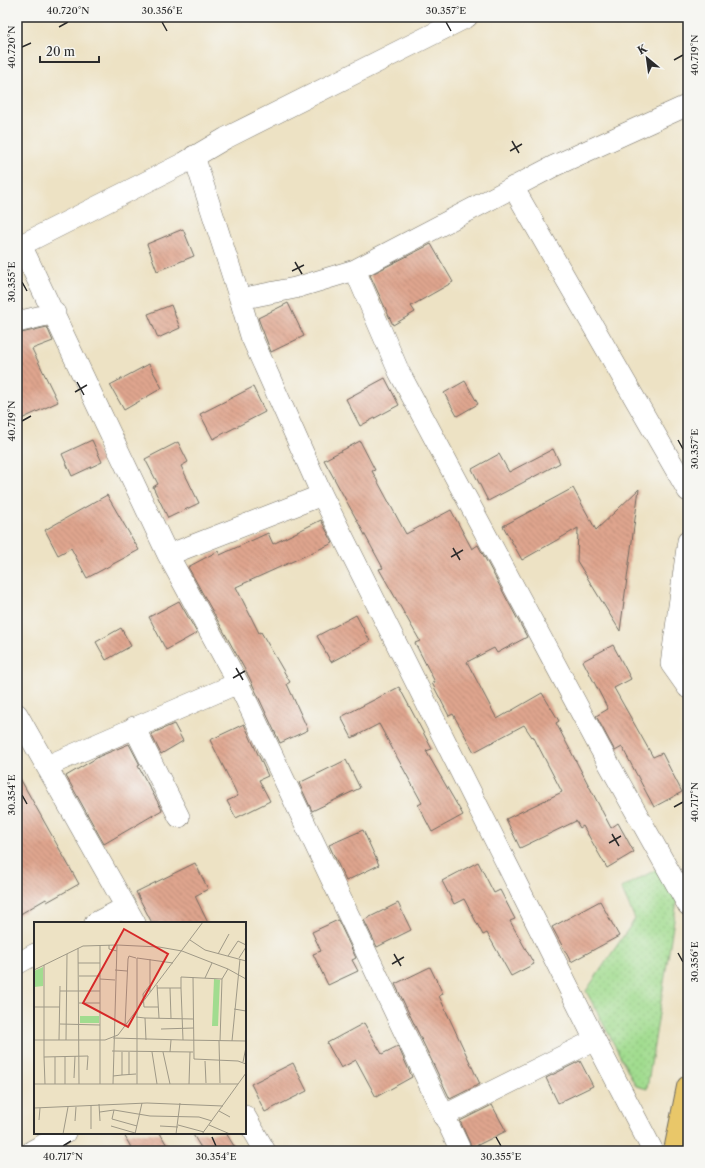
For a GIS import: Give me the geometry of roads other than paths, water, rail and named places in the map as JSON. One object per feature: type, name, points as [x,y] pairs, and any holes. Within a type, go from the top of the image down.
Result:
[{"type":"main road","points":[[675,1151],[688,1087]]},
{"type":"street","points":[[461,1151],[238,683],[168,555],[55,313],[19,246],[194,156],[233,134],[467,17]]},
{"type":"street","points":[[240,299],[295,288],[355,270],[554,166],[688,105]]},
{"type":"street","points":[[194,156],[251,336],[322,495],[595,1040],[653,1151]]},
{"type":"street","points":[[514,187],[688,491]]},
{"type":"street","points":[[355,270],[399,372],[600,748],[688,905]]},
{"type":"street","points":[[17,322],[55,313]]},
{"type":"street","points":[[168,555],[322,495]]},
{"type":"street","points":[[688,541],[671,664],[688,688]]},
{"type":"street","points":[[47,766],[238,683]]},
{"type":"street","points":[[20,726],[47,766],[131,915],[100,922]]},
{"type":"street","points":[[134,727],[179,816]]},
{"type":"street","points":[[17,964],[34,955]]},
{"type":"street","points":[[443,1116],[595,1040]]},
{"type":"street","points":[[246,1118],[265,1151]]},
{"type":"street","points":[[32,1151],[63,1134]]}]
